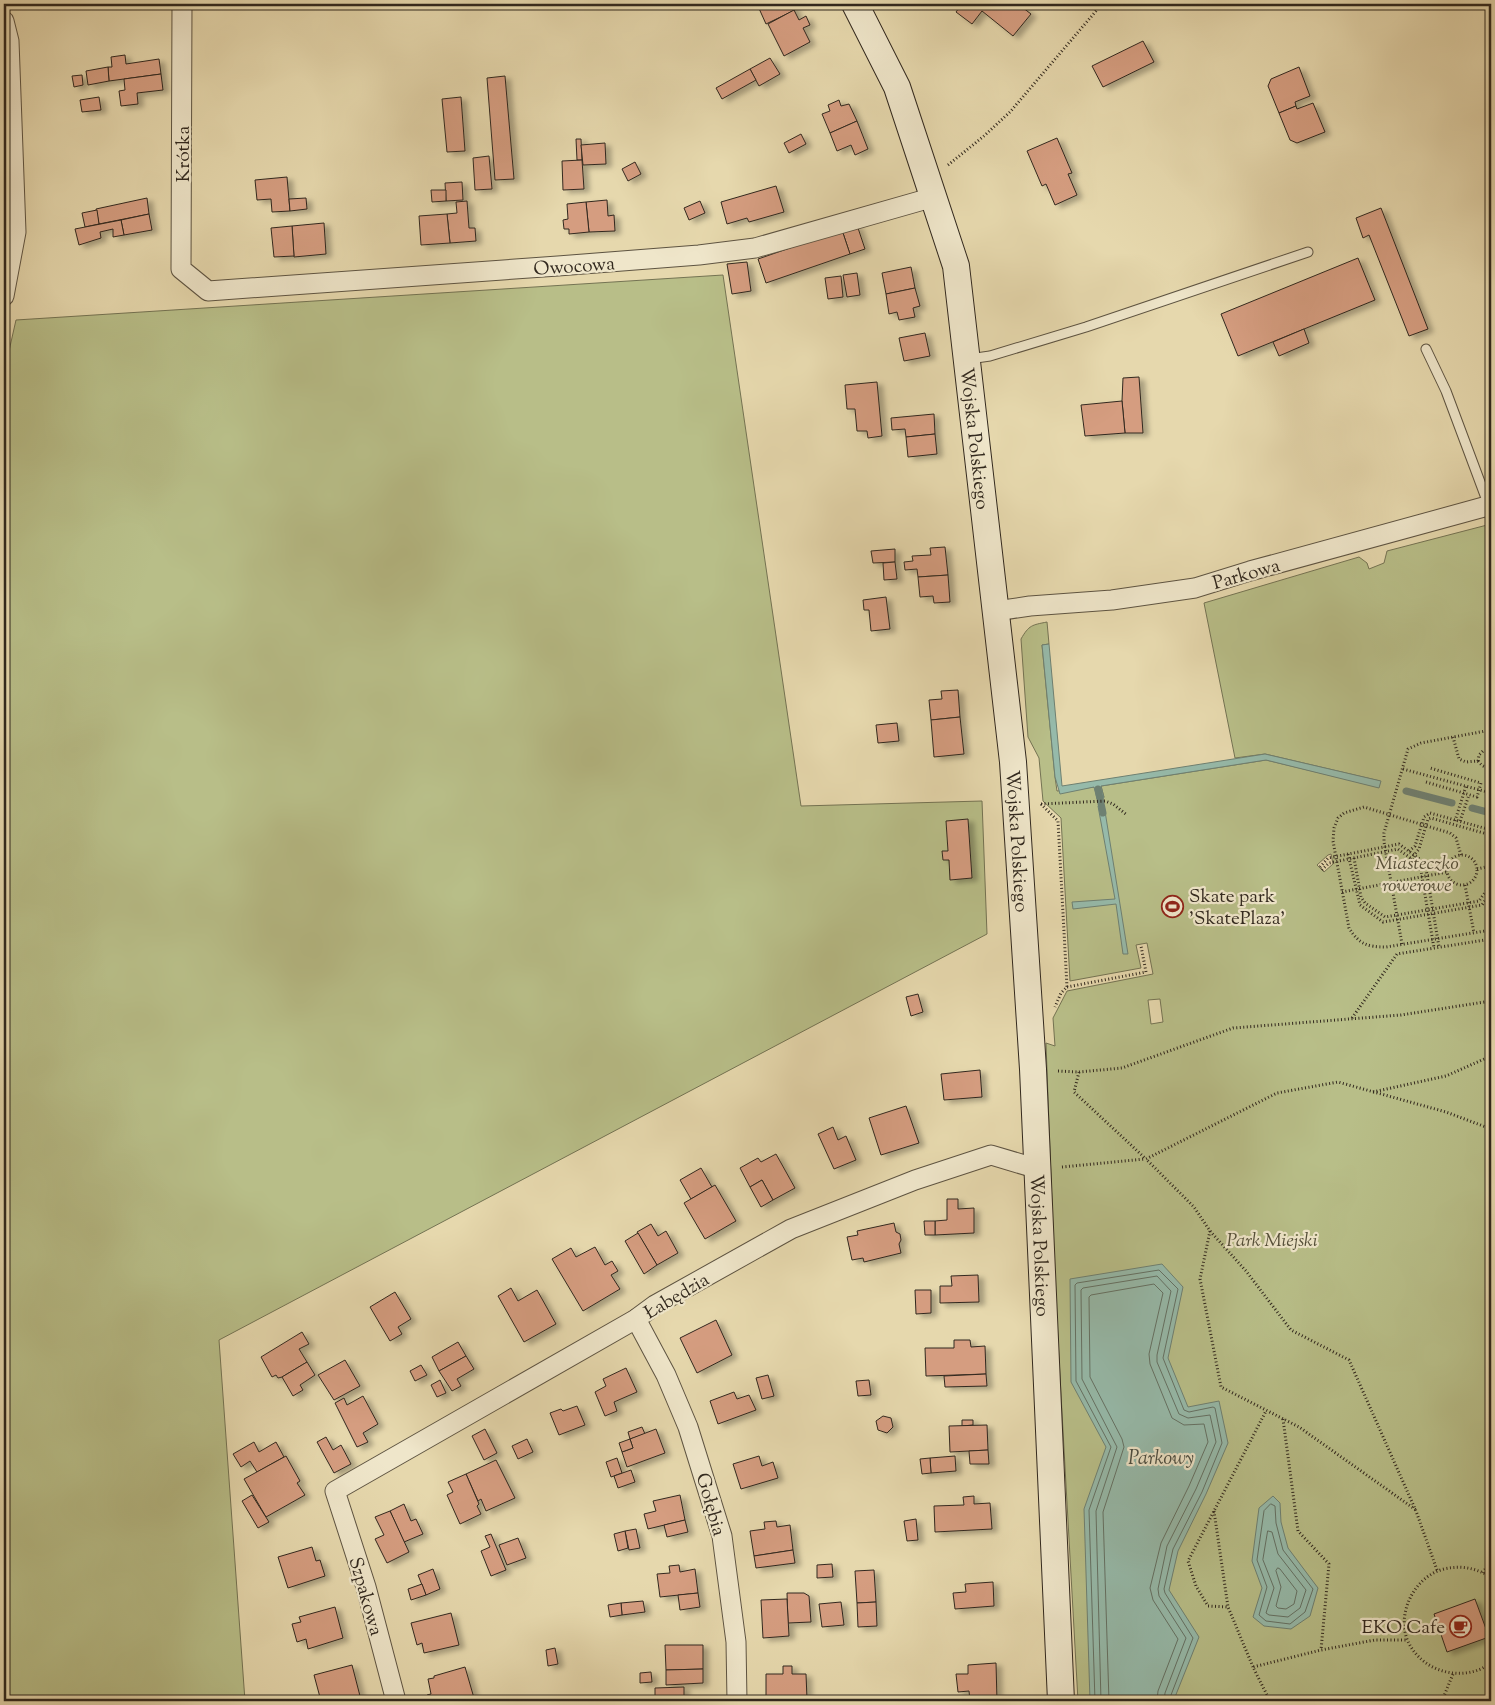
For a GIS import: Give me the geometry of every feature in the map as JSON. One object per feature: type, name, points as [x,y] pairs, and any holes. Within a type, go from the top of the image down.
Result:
[{"type":"street","name":"Krótka","points":[[182,4],[181,269],[208,290]]},
{"type":"street","name":"Wojska Polskiego","points":[[855,4],[897,87],[956,266],[1013,762],[1033,1069],[1061,1701]]},
{"type":"street","points":[[4,21],[9,41],[16,232],[4,296]]},
{"type":"street","name":"Owocowa","points":[[208,290],[558,266],[699,255],[755,248],[931,188]]},
{"type":"street","name":"Parkowa","points":[[996,611],[1030,606],[1112,600],[1195,588],[1490,505]]},
{"type":"street","name":"Łabędzia","points":[[334,1491],[636,1319],[655,1305],[791,1230],[915,1180],[991,1155],[1038,1169]]},
{"type":"street","name":"Gołębia","points":[[636,1319],[666,1375],[688,1427],[722,1536],[736,1642],[737,1701]]},
{"type":"street","name":"Szpakowa","points":[[334,1491],[366,1587],[396,1701]]},
{"type":"lane","points":[[966,359],[990,356],[1086,327],[1308,252]]},
{"type":"lane","points":[[1426,349],[1446,391],[1490,505]]},
{"type":"path","points":[[931,188],[1010,112],[1102,4]]},
{"type":"path","points":[[1402,944],[1384,832],[1408,749],[1421,743],[1491,730]]},
{"type":"path","points":[[1453,737],[1458,759],[1466,762],[1478,761]]},
{"type":"path","points":[[1491,750],[1483,751],[1479,755],[1478,761],[1486,768],[1491,767]]},
{"type":"path","points":[[1426,782],[1477,797],[1481,783],[1430,768]]},
{"type":"path","points":[[1403,769],[1491,794]]},
{"type":"path","points":[[1457,822],[1466,786]]},
{"type":"path","points":[[1457,822],[1469,795]]},
{"type":"path","points":[[1040,804],[1105,801],[1113,804],[1127,815]]},
{"type":"path","points":[[1461,856],[1458,842],[1454,835],[1364,807],[1344,813],[1338,818],[1334,828],[1333,841],[1349,928],[1363,944],[1373,947],[1433,940],[1491,930]]},
{"type":"path","points":[[1409,852],[1415,846],[1424,817],[1430,813],[1487,834],[1491,859]]},
{"type":"path","points":[[1411,859],[1419,849],[1428,820],[1432,818],[1491,830]]},
{"type":"path","points":[[1321,869],[1348,854],[1399,844],[1425,863],[1439,947]]},
{"type":"path","points":[[1336,859],[1349,859],[1398,850],[1420,866],[1434,948]]},
{"type":"path","points":[[1348,854],[1360,905],[1383,922],[1469,905],[1479,901],[1491,884]]},
{"type":"path","points":[[1461,856],[1473,860],[1477,869],[1472,880],[1465,885],[1455,883],[1447,872],[1452,859],[1461,856]]},
{"type":"path","points":[[1354,858],[1357,889],[1361,897],[1365,903],[1385,917],[1428,909],[1482,905],[1491,892]]},
{"type":"path","points":[[1477,869],[1491,866]]},
{"type":"path","points":[[1342,892],[1447,872]]},
{"type":"path","points":[[1465,885],[1474,933]]},
{"type":"path","points":[[1352,1019],[1397,954],[1491,939]]},
{"type":"path","points":[[1067,987],[1146,972],[1141,946]]},
{"type":"path","points":[[1033,1069],[1079,1072],[1122,1068],[1232,1028],[1401,1015],[1491,1002]]},
{"type":"path","points":[[1371,1092],[1446,1076],[1491,1056]]},
{"type":"path","points":[[1079,1072],[1074,1092],[1194,1207],[1210,1231],[1246,1271],[1291,1330],[1349,1360],[1416,1511],[1437,1570]]},
{"type":"path","points":[[1038,1169],[1146,1159],[1277,1093],[1338,1082],[1446,1112],[1491,1129]]},
{"type":"path","points":[[1210,1231],[1200,1279],[1221,1387],[1300,1427],[1416,1511]]},
{"type":"path","points":[[1228,1607],[1208,1606],[1196,1586],[1188,1561],[1266,1410]]},
{"type":"path","points":[[1283,1419],[1298,1531],[1328,1564],[1321,1650]]},
{"type":"path","points":[[1214,1511],[1228,1607],[1252,1667],[1270,1701]]},
{"type":"path","points":[[1483,1573],[1491,1559]]},
{"type":"path","points":[[1491,1578],[1473,1568],[1455,1566],[1437,1570],[1421,1581],[1410,1596],[1405,1613],[1408,1640],[1421,1659],[1432,1667],[1453,1674],[1478,1670],[1491,1663]]},
{"type":"path","points":[[1252,1667],[1321,1650],[1375,1640],[1408,1640]]},
{"type":"path","points":[[1487,1665],[1491,1672]]},
{"type":"path","points":[[1442,1701],[1453,1674]]},
{"type":"green space","points":[[723,275],[801,806],[982,801],[987,934],[219,1340],[245,1701],[4,1701],[4,373],[16,320]]},
{"type":"green space","name":"Park Miejski","points":[[1491,524],[1491,1701],[1078,1701],[1055,1286],[1046,1043],[1055,1046],[1053,1018],[1067,991],[1153,974],[1147,943],[1136,945],[1141,968],[1070,981],[1061,818],[1043,801],[1039,758],[1028,737],[1021,639],[1031,626],[1047,622],[1049,644],[1042,645],[1057,791],[1095,787],[1098,799],[1104,797],[1101,786],[1266,760],[1379,787],[1380,781],[1265,754],[1235,758],[1204,603],[1359,557],[1367,563],[1369,569],[1384,563],[1387,551]],"holes":[[[1331,854],[1333,864],[1324,872],[1317,865]],[[1160,999],[1163,1022],[1151,1024],[1148,1000]]]},
{"type":"water","points":[[1049,644],[1062,786],[1265,754],[1381,781],[1379,788],[1266,760],[1101,786],[1104,798],[1097,799],[1094,787],[1060,794],[1055,777],[1042,645]]},
{"type":"water","points":[[1104,805],[1128,954],[1123,954],[1116,904],[1073,909],[1072,902],[1115,899],[1098,806]]},
{"type":"water","name":"Parkowy","points":[[1162,1264],[1183,1287],[1168,1358],[1188,1407],[1219,1401],[1228,1443],[1178,1551],[1169,1590],[1199,1637],[1175,1697],[1176,1701],[1090,1701],[1084,1509],[1106,1447],[1071,1382],[1070,1279]]},
{"type":"water","points":[[1273,1496],[1280,1503],[1281,1522],[1288,1548],[1318,1588],[1310,1616],[1291,1629],[1264,1626],[1253,1617],[1262,1588],[1252,1561],[1259,1508]]},
{"type":"building","points":[[757,4],[792,4],[795,10],[766,24]]},
{"type":"building","points":[[962,4],[1018,4],[1031,14],[1013,36],[982,11],[972,24],[956,12]]},
{"type":"building","points":[[794,10],[799,20],[806,16],[810,25],[803,28],[810,42],[784,56],[768,24]]},
{"type":"building","points":[[1143,41],[1154,62],[1103,87],[1092,66]]},
{"type":"building","points":[[125,55],[126,64],[159,59],[161,74],[109,81],[108,67],[112,67],[111,57]]},
{"type":"building","points":[[770,58],[780,74],[759,86],[750,69]]},
{"type":"building","points":[[108,67],[109,81],[88,85],[86,71]]},
{"type":"building","points":[[1299,67],[1310,96],[1295,102],[1296,106],[1279,113],[1268,86],[1271,79]]},
{"type":"building","points":[[750,69],[756,80],[722,99],[716,88]]},
{"type":"building","points":[[161,74],[163,90],[137,93],[138,104],[121,106],[119,91],[125,90],[124,79]]},
{"type":"building","points":[[82,75],[83,85],[74,87],[72,76]]},
{"type":"building","points":[[505,76],[514,179],[495,180],[487,78]]},
{"type":"building","points":[[99,97],[101,110],[82,112],[80,100]]},
{"type":"building","points":[[461,97],[465,151],[447,152],[442,99]]},
{"type":"building","points":[[839,100],[841,106],[849,104],[857,121],[830,133],[822,114],[830,111],[828,105]]},
{"type":"building","points":[[1313,103],[1325,132],[1297,143],[1290,140],[1279,113],[1296,106],[1297,109]]},
{"type":"building","points":[[857,121],[868,149],[855,155],[851,145],[837,151],[830,133]]},
{"type":"building","points":[[801,134],[806,144],[789,153],[784,143]]},
{"type":"building","points":[[1057,138],[1072,173],[1068,174],[1077,195],[1055,205],[1046,184],[1042,186],[1027,151]]},
{"type":"building","points":[[576,139],[581,139],[582,160],[577,160]]},
{"type":"building","points":[[605,143],[606,164],[583,165],[581,145]]},
{"type":"building","points":[[489,156],[492,189],[475,190],[473,158]]},
{"type":"building","points":[[582,160],[584,189],[563,190],[562,161]]},
{"type":"building","points":[[635,162],[641,174],[628,181],[622,169]]},
{"type":"building","points":[[287,177],[290,211],[272,212],[271,199],[257,200],[255,180]]},
{"type":"building","points":[[462,182],[463,200],[446,201],[445,183]]},
{"type":"building","points":[[776,186],[784,212],[749,222],[747,218],[727,224],[721,202]]},
{"type":"building","points":[[431,190],[446,190],[446,201],[432,202]]},
{"type":"building","points":[[147,198],[149,214],[99,224],[96,209]]},
{"type":"building","points":[[306,198],[307,209],[290,211],[289,199]]},
{"type":"building","points":[[607,200],[608,216],[614,215],[615,231],[589,232],[586,202]]},
{"type":"building","points":[[467,201],[469,228],[475,228],[476,241],[450,243],[447,214],[457,213],[456,202]]},
{"type":"building","points":[[700,201],[705,213],[689,220],[684,208]]},
{"type":"building","points":[[586,202],[589,232],[569,234],[569,229],[564,229],[563,220],[568,219],[567,204]]},
{"type":"building","points":[[1381,208],[1428,329],[1409,336],[1369,235],[1363,238],[1356,218]]},
{"type":"building","points":[[97,210],[99,224],[85,227],[82,213]]},
{"type":"building","points":[[149,214],[152,230],[124,235],[121,220]]},
{"type":"building","points":[[447,214],[450,243],[421,245],[419,216]]},
{"type":"building","points":[[121,220],[124,235],[113,237],[113,229],[100,232],[101,238],[79,245],[75,229]]},
{"type":"building","points":[[324,223],[326,254],[294,257],[292,226]]},
{"type":"building","points":[[857,225],[865,249],[850,254],[842,230]]},
{"type":"building","points":[[292,226],[294,256],[274,257],[271,228]]},
{"type":"building","points":[[842,230],[850,254],[766,283],[758,259]]},
{"type":"building","points":[[1358,258],[1375,300],[1238,356],[1221,314]]},
{"type":"building","points":[[747,262],[751,291],[732,294],[727,264]]},
{"type":"building","points":[[911,267],[915,288],[886,294],[882,273]]},
{"type":"building","points":[[857,273],[860,295],[847,297],[843,275]]},
{"type":"building","points":[[841,276],[843,297],[828,299],[825,278]]},
{"type":"building","points":[[915,288],[920,306],[913,308],[915,317],[899,320],[897,312],[889,314],[886,294]]},
{"type":"building","points":[[1304,329],[1309,343],[1279,356],[1273,342]]},
{"type":"building","points":[[925,333],[930,356],[904,361],[899,338]]},
{"type":"building","points":[[1139,377],[1143,433],[1125,433],[1122,401],[1123,378]]},
{"type":"building","points":[[877,382],[882,436],[868,438],[867,431],[857,431],[855,409],[847,409],[845,385]]},
{"type":"building","points":[[1122,401],[1125,433],[1085,436],[1081,405]]},
{"type":"building","points":[[934,414],[935,434],[906,437],[905,429],[892,430],[891,418]]},
{"type":"building","points":[[935,434],[937,454],[908,457],[906,437]]},
{"type":"building","points":[[945,547],[948,575],[918,577],[917,569],[905,570],[904,562],[913,561],[912,556],[931,555],[930,548]]},
{"type":"building","points":[[895,549],[895,562],[873,563],[871,551]]},
{"type":"building","points":[[895,562],[897,579],[884,580],[883,563]]},
{"type":"building","points":[[948,575],[950,602],[934,603],[933,596],[920,597],[918,577]]},
{"type":"building","points":[[886,597],[890,629],[871,631],[869,610],[864,610],[863,600]]},
{"type":"building","points":[[958,690],[960,717],[931,720],[929,700],[942,699],[941,691]]},
{"type":"building","points":[[960,717],[964,754],[934,757],[931,720]]},
{"type":"building","points":[[897,723],[899,741],[878,743],[876,725]]},
{"type":"building","points":[[968,819],[972,878],[950,880],[949,860],[943,860],[942,851],[948,851],[946,821]]},
{"type":"building","points":[[918,994],[923,1012],[911,1016],[906,997]]},
{"type":"building","points":[[980,1070],[982,1097],[944,1100],[941,1074]]},
{"type":"building","points":[[906,1106],[919,1143],[881,1155],[869,1118]]},
{"type":"building","points":[[833,1127],[838,1140],[846,1136],[856,1160],[834,1169],[818,1134]]},
{"type":"building","points":[[776,1154],[795,1188],[773,1200],[762,1180],[750,1187],[740,1168],[758,1158],[761,1162]]},
{"type":"building","points":[[701,1168],[712,1187],[691,1199],[680,1180]]},
{"type":"building","points":[[762,1180],[773,1200],[761,1207],[750,1187]]},
{"type":"building","points":[[715,1185],[736,1221],[705,1239],[684,1203]]},
{"type":"building","points":[[947,1199],[958,1199],[958,1209],[974,1208],[974,1233],[935,1235],[935,1221],[947,1220]]},
{"type":"building","points":[[924,1221],[935,1221],[935,1235],[925,1235]]},
{"type":"building","points":[[894,1223],[896,1232],[900,1234],[901,1240],[899,1244],[901,1253],[864,1262],[863,1258],[852,1260],[847,1237],[858,1235],[857,1231]]},
{"type":"building","points":[[651,1224],[658,1236],[666,1231],[678,1253],[657,1265],[637,1232]]},
{"type":"building","points":[[638,1233],[657,1265],[644,1274],[625,1241]]},
{"type":"building","points":[[595,1247],[605,1265],[612,1261],[618,1271],[611,1275],[620,1289],[583,1311],[552,1259],[571,1248],[576,1257]]},
{"type":"building","points":[[978,1275],[979,1302],[940,1303],[940,1286],[952,1286],[951,1276]]},
{"type":"building","points":[[511,1288],[518,1301],[537,1290],[556,1324],[524,1342],[498,1296]]},
{"type":"building","points":[[915,1290],[931,1290],[931,1313],[916,1314]]},
{"type":"building","points":[[395,1292],[411,1319],[398,1327],[402,1334],[390,1341],[370,1307]]},
{"type":"building","points":[[716,1320],[732,1355],[697,1373],[680,1338]]},
{"type":"building","points":[[302,1332],[309,1344],[299,1349],[307,1362],[282,1377],[278,1378],[276,1375],[272,1377],[261,1357]]},
{"type":"building","points":[[954,1340],[970,1340],[971,1347],[985,1346],[986,1374],[926,1376],[925,1348],[954,1348]]},
{"type":"building","points":[[458,1342],[466,1356],[439,1371],[432,1357]]},
{"type":"building","points":[[466,1356],[474,1369],[457,1379],[461,1386],[452,1391],[439,1371]]},
{"type":"building","points":[[345,1360],[360,1386],[334,1400],[318,1375]]},
{"type":"building","points":[[307,1362],[315,1375],[300,1385],[303,1390],[293,1396],[282,1377]]},
{"type":"building","points":[[421,1365],[427,1375],[415,1381],[410,1371]]},
{"type":"building","points":[[626,1368],[637,1392],[614,1402],[617,1411],[605,1416],[595,1392],[606,1386],[603,1379]]},
{"type":"building","points":[[986,1374],[987,1386],[945,1387],[944,1376]]},
{"type":"building","points":[[768,1375],[774,1396],[762,1399],[756,1378]]},
{"type":"building","points":[[440,1380],[446,1393],[437,1397],[431,1385]]},
{"type":"building","points":[[869,1380],[871,1395],[858,1396],[856,1381]]},
{"type":"building","points":[[734,1392],[737,1399],[749,1395],[756,1410],[718,1424],[710,1401]]},
{"type":"building","points":[[363,1396],[378,1424],[363,1433],[368,1442],[357,1447],[335,1403],[344,1398],[347,1405]]},
{"type":"building","points":[[577,1406],[585,1425],[559,1435],[550,1413]]},
{"type":"building","points":[[883,1416],[891,1418],[893,1427],[887,1433],[878,1430],[876,1421]]},
{"type":"building","points":[[962,1420],[973,1420],[973,1425],[962,1426]]},
{"type":"building","points":[[987,1425],[988,1450],[950,1452],[949,1426]]},
{"type":"building","points":[[642,1427],[645,1434],[630,1439],[628,1432]]},
{"type":"building","points":[[485,1429],[497,1453],[484,1460],[472,1436]]},
{"type":"building","points":[[656,1429],[665,1453],[627,1467],[622,1452],[633,1448],[630,1439]]},
{"type":"building","points":[[326,1437],[333,1450],[341,1445],[351,1464],[334,1473],[317,1442]]},
{"type":"building","points":[[527,1439],[533,1452],[518,1459],[512,1446]]},
{"type":"building","points":[[630,1439],[633,1448],[622,1452],[619,1443]]},
{"type":"building","points":[[254,1442],[259,1452],[276,1442],[284,1457],[257,1472],[250,1461],[241,1467],[233,1454]]},
{"type":"building","points":[[988,1450],[989,1464],[970,1464],[969,1451]]},
{"type":"building","points":[[286,1456],[300,1481],[297,1483],[305,1495],[266,1517],[244,1479]]},
{"type":"building","points":[[759,1456],[762,1466],[773,1462],[778,1478],[741,1489],[733,1464]]},
{"type":"building","points":[[955,1456],[956,1471],[931,1473],[930,1458]]},
{"type":"building","points":[[617,1458],[622,1473],[611,1477],[606,1462]]},
{"type":"building","points":[[930,1458],[931,1473],[922,1474],[920,1459]]},
{"type":"building","points":[[496,1460],[515,1498],[486,1511],[481,1499],[478,1501],[466,1474]]},
{"type":"building","points":[[631,1470],[635,1482],[618,1488],[614,1476]]},
{"type":"building","points":[[466,1474],[479,1504],[477,1506],[481,1514],[460,1524],[447,1495],[453,1492],[448,1482]]},
{"type":"building","points":[[252,1495],[269,1522],[258,1528],[242,1501]]},
{"type":"building","points":[[680,1495],[685,1520],[648,1529],[644,1514],[656,1511],[653,1501]]},
{"type":"building","points":[[974,1496],[974,1504],[990,1503],[992,1529],[935,1532],[934,1506],[964,1505],[963,1497]]},
{"type":"building","points":[[404,1504],[411,1521],[416,1519],[423,1534],[404,1542],[390,1511]]},
{"type":"building","points":[[390,1511],[409,1552],[387,1563],[375,1539],[384,1535],[375,1517]]},
{"type":"building","points":[[916,1519],[918,1540],[907,1541],[904,1521]]},
{"type":"building","points":[[685,1520],[688,1532],[667,1537],[664,1525]]},
{"type":"building","points":[[776,1521],[777,1527],[790,1525],[793,1550],[754,1556],[750,1531],[765,1529],[764,1522]]},
{"type":"building","points":[[636,1529],[640,1548],[629,1550],[625,1531]]},
{"type":"building","points":[[625,1531],[628,1548],[618,1551],[614,1534]]},
{"type":"building","points":[[491,1534],[506,1570],[491,1576],[481,1551],[490,1547],[485,1536]]},
{"type":"building","points":[[518,1538],[526,1558],[507,1565],[499,1545]]},
{"type":"building","points":[[312,1547],[316,1561],[320,1560],[325,1576],[288,1588],[278,1557]]},
{"type":"building","points":[[793,1550],[795,1563],[756,1568],[754,1556]]},
{"type":"building","points":[[832,1564],[833,1577],[817,1578],[817,1565]]},
{"type":"building","points":[[679,1565],[680,1572],[695,1569],[698,1593],[660,1597],[657,1574],[670,1573],[669,1566]]},
{"type":"building","points":[[433,1569],[440,1589],[426,1595],[418,1575]]},
{"type":"building","points":[[874,1570],[876,1602],[857,1603],[855,1571]]},
{"type":"building","points":[[993,1582],[994,1606],[955,1609],[953,1593],[966,1592],[965,1584]]},
{"type":"building","points":[[422,1584],[426,1595],[411,1600],[408,1589]]},
{"type":"building","points":[[698,1593],[700,1607],[680,1610],[678,1595]]},
{"type":"building","points":[[787,1593],[804,1593],[809,1596],[811,1622],[788,1623]]},
{"type":"building","points":[[787,1599],[789,1636],[763,1638],[761,1600]]},
{"type":"building","name":"EKO Cafe","points":[[1475,1599],[1489,1637],[1447,1652],[1434,1614]]},
{"type":"building","points":[[643,1601],[645,1612],[622,1615],[621,1603]]},
{"type":"building","points":[[841,1602],[844,1625],[822,1627],[819,1604]]},
{"type":"building","points":[[876,1602],[877,1626],[858,1627],[857,1603]]},
{"type":"building","points":[[621,1603],[622,1615],[610,1617],[608,1605]]},
{"type":"building","points":[[335,1607],[343,1638],[308,1649],[306,1639],[297,1642],[292,1624],[301,1622],[299,1617]]},
{"type":"building","points":[[451,1613],[459,1645],[424,1653],[422,1643],[417,1645],[411,1623]]},
{"type":"building","points":[[665,1645],[703,1645],[703,1669],[666,1670]]},
{"type":"building","points":[[555,1648],[558,1664],[548,1666],[546,1650]]},
{"type":"building","points":[[996,1663],[997,1701],[970,1701],[969,1691],[958,1692],[956,1674],[968,1674],[968,1665]]},
{"type":"building","points":[[352,1665],[360,1696],[341,1701],[321,1701],[314,1675]]},
{"type":"building","points":[[783,1666],[792,1666],[792,1674],[806,1674],[807,1699],[766,1699],[766,1674],[783,1674]]},
{"type":"building","points":[[465,1667],[474,1698],[464,1701],[429,1701],[427,1695],[431,1694],[428,1679]]},
{"type":"building","points":[[703,1669],[703,1683],[666,1685],[666,1670]]},
{"type":"building","points":[[651,1672],[652,1682],[640,1683],[640,1673]]},
{"type":"building","points":[[684,1687],[684,1701],[655,1701],[655,1688]]},
{"type":"waterway","points":[[1098,789],[1103,813]]},
{"type":"waterway","points":[[1406,791],[1452,803]]},
{"type":"waterway","points":[[1472,808],[1491,813]]},
{"type":"place","name":"Skate park 'SkatePlaza'","points":[[1173,906]]},
{"type":"place","name":"EKO Cafe","points":[[1461,1626]]},
{"type":"park label","name":"Miasteczko rowerowe","points":[[1417,873]]}]
